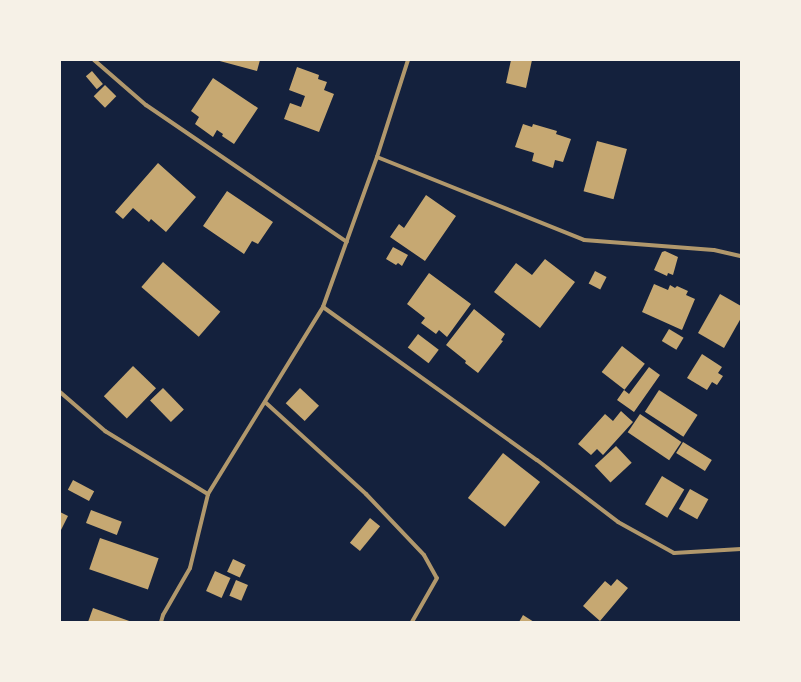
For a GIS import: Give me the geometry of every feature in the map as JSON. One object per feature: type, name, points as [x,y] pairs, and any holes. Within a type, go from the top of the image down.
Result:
[{"type":"street","points":[[94,60],[146,105],[347,242]]},
{"type":"street","points":[[161,622],[163,615],[190,568],[208,494],[323,307],[377,157],[408,60]]},
{"type":"street","points":[[377,157],[584,240],[714,250],[741,256]]},
{"type":"street","points":[[323,307],[537,460],[618,522],[674,553],[741,548]]},
{"type":"street","points":[[60,392],[105,431],[208,494]]},
{"type":"street","points":[[265,402],[366,494],[424,555],[437,578],[412,622]]},
{"type":"building","points":[[216,60],[260,60],[257,71]]},
{"type":"building","points":[[511,60],[532,60],[526,88],[506,83]]},
{"type":"building","points":[[297,67],[319,75],[318,79],[327,82],[324,90],[334,94],[319,132],[284,119],[290,103],[301,107],[305,96],[289,90]]},
{"type":"building","points":[[92,71],[103,84],[97,89],[86,76]]},
{"type":"building","points":[[213,78],[258,108],[234,144],[222,136],[223,134],[217,130],[213,137],[195,124],[199,117],[191,111]]},
{"type":"building","points":[[105,85],[116,96],[105,108],[94,96]]},
{"type":"building","points":[[523,124],[532,127],[533,124],[557,131],[556,134],[571,139],[563,162],[555,160],[553,168],[532,161],[534,153],[515,147]]},
{"type":"building","points":[[597,141],[627,149],[613,199],[584,191]]},
{"type":"building","points":[[158,163],[196,197],[166,232],[151,219],[149,222],[133,208],[123,219],[115,212]]},
{"type":"building","points":[[227,191],[273,222],[258,244],[252,241],[244,254],[203,226]]},
{"type":"building","points":[[426,195],[456,216],[425,261],[390,237],[399,224],[404,228]]},
{"type":"building","points":[[393,247],[408,255],[402,266],[398,263],[396,265],[386,259]]},
{"type":"building","points":[[665,251],[678,257],[673,275],[668,273],[667,276],[654,270],[662,252]]},
{"type":"building","points":[[545,259],[575,282],[540,328],[494,292],[516,263],[532,275]]},
{"type":"building","points":[[163,262],[220,312],[199,337],[141,287]]},
{"type":"building","points":[[595,271],[607,277],[600,289],[589,283]]},
{"type":"building","points":[[429,273],[471,304],[447,337],[439,330],[436,334],[421,323],[425,318],[407,304]]},
{"type":"building","points":[[654,284],[668,290],[670,285],[675,288],[677,286],[688,291],[686,295],[695,299],[682,330],[642,312]]},
{"type":"building","points":[[720,294],[741,306],[741,318],[724,348],[698,333]]},
{"type":"building","points":[[474,309],[505,334],[501,340],[503,341],[478,373],[446,345]]},
{"type":"building","points":[[669,329],[684,338],[676,350],[662,341]]},
{"type":"building","points":[[418,334],[439,350],[429,363],[408,348]]},
{"type":"building","points":[[622,346],[645,364],[625,390],[602,372]]},
{"type":"building","points":[[702,354],[722,367],[718,373],[723,376],[717,385],[712,382],[707,390],[687,378]]},
{"type":"building","points":[[133,366],[156,388],[127,418],[104,396]]},
{"type":"building","points":[[649,367],[660,375],[634,412],[617,400],[624,390],[629,394]]},
{"type":"building","points":[[163,388],[184,410],[171,422],[150,401]]},
{"type":"building","points":[[300,388],[319,406],[305,421],[286,403]]},
{"type":"building","points":[[659,390],[698,415],[683,437],[645,412]]},
{"type":"building","points":[[621,411],[633,422],[603,455],[597,449],[591,455],[578,444],[605,414],[613,421]]},
{"type":"building","points":[[640,414],[681,442],[669,460],[628,432]]},
{"type":"building","points":[[683,442],[712,460],[705,471],[676,453]]},
{"type":"building","points":[[616,446],[632,463],[610,483],[595,466]]},
{"type":"building","points":[[503,453],[540,482],[505,527],[468,498]]},
{"type":"building","points":[[662,476],[684,489],[667,518],[645,504]]},
{"type":"building","points":[[73,480],[94,491],[89,501],[68,490]]},
{"type":"building","points":[[690,489],[708,499],[697,519],[679,509]]},
{"type":"building","points":[[91,510],[122,522],[117,535],[86,523]]},
{"type":"building","points":[[60,512],[68,516],[60,532]]},
{"type":"building","points":[[370,518],[380,526],[360,551],[350,543]]},
{"type":"building","points":[[100,538],[159,558],[148,589],[89,569]]},
{"type":"building","points":[[233,559],[246,565],[240,578],[227,572]]},
{"type":"building","points":[[215,571],[231,578],[222,598],[206,591]]},
{"type":"building","points":[[617,579],[628,588],[600,621],[583,606],[605,581],[611,586]]},
{"type":"building","points":[[236,580],[248,585],[241,601],[229,596]]},
{"type":"building","points":[[93,608],[132,622],[88,622]]},
{"type":"building","points":[[523,615],[534,622],[519,622]]}]
